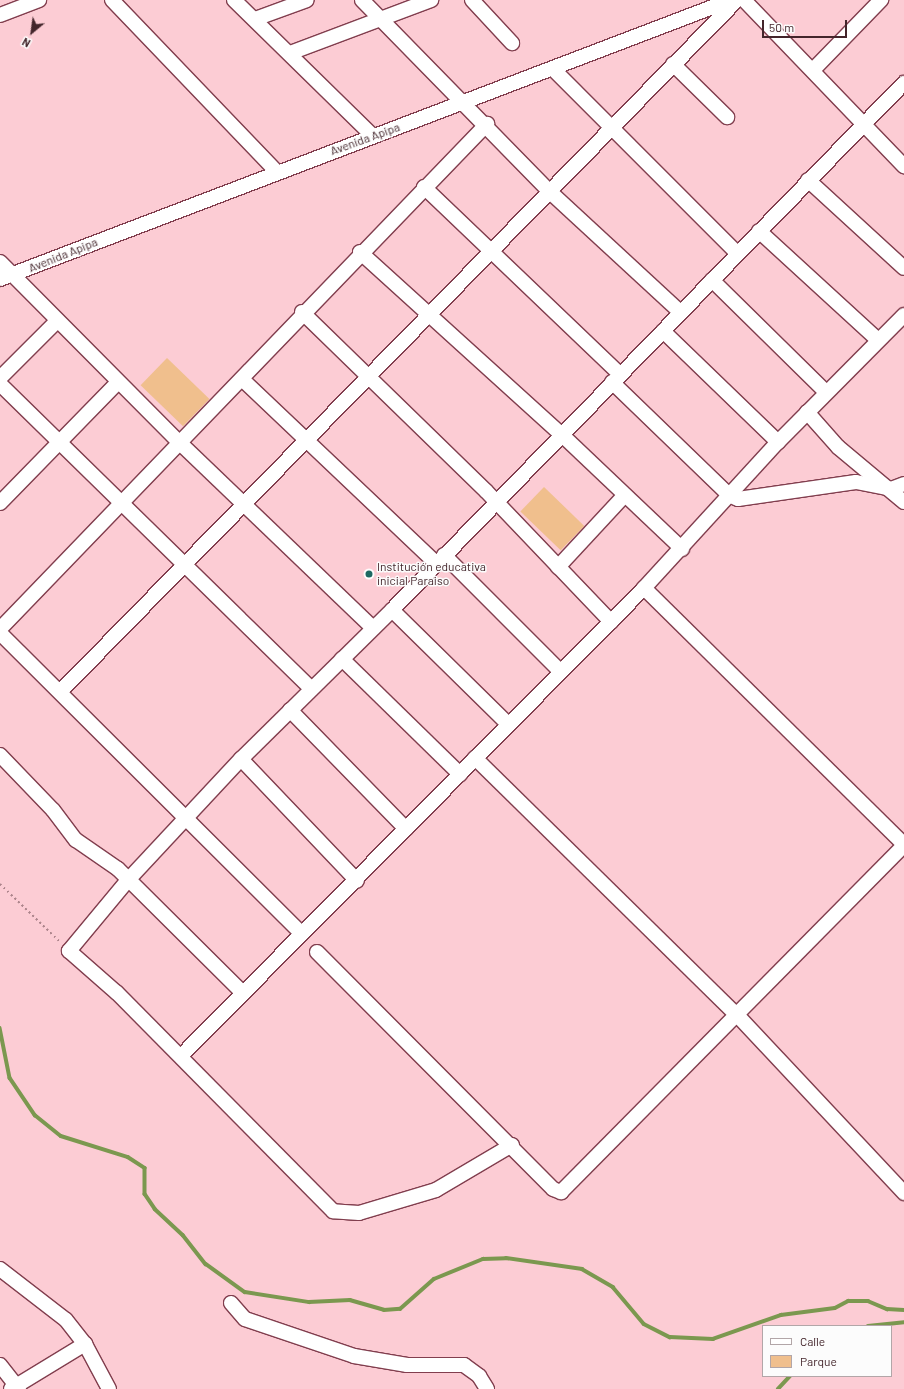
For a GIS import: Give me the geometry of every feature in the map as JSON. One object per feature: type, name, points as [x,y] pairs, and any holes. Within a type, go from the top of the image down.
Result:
[{"type":"street","points":[[0,15],[39,0]]},
{"type":"street","points":[[112,0],[277,172]]},
{"type":"street","points":[[234,0],[290,53],[373,136]]},
{"type":"street","points":[[255,19],[306,0]]},
{"type":"street","points":[[362,0],[462,104],[487,124],[548,190],[680,312]]},
{"type":"street","points":[[290,53],[431,0]]},
{"type":"street","points":[[472,0],[512,43]]},
{"type":"street","name":"Avenida Apipa","points":[[6,277],[277,172],[554,70],[731,0]]},
{"type":"street","points":[[60,692],[246,503],[305,439],[430,313],[548,190],[737,0]]},
{"type":"street","points":[[744,0],[904,166]]},
{"type":"street","points":[[813,70],[880,0]]},
{"type":"street","points":[[673,64],[727,117]]},
{"type":"street","points":[[554,70],[737,253]]},
{"type":"street","points":[[512,1145],[436,1190],[358,1213],[333,1211],[181,1056],[69,950],[128,880],[241,759],[392,610],[561,434],[904,83]]},
{"type":"street","points":[[0,629],[243,380],[302,312],[487,124]]},
{"type":"street","points":[[808,180],[904,268]]},
{"type":"street","points":[[424,187],[616,378],[729,495],[738,499],[756,499],[856,482],[897,487]]},
{"type":"street","points":[[759,231],[878,340]]},
{"type":"street","points":[[360,252],[430,313],[561,434],[682,549]]},
{"type":"street","points":[[0,262],[6,277],[57,321],[180,443],[246,503],[373,628]]},
{"type":"street","points":[[712,280],[826,392]]},
{"type":"street","points":[[302,312],[496,502],[611,622]]},
{"type":"street","points":[[181,1056],[357,881],[508,724],[611,622],[682,549],[778,442],[904,315]]},
{"type":"street","points":[[0,378],[57,321]]},
{"type":"street","points":[[663,331],[778,442]]},
{"type":"street","points":[[243,380],[305,439],[440,559],[560,671]]},
{"type":"street","points":[[0,503],[118,382]]},
{"type":"street","points":[[0,384],[311,689]]},
{"type":"street","points":[[807,412],[838,447],[897,487],[904,502]]},
{"type":"street","points":[[558,567],[625,495]]},
{"type":"street","points":[[317,952],[512,1145],[553,1189],[561,1192],[738,1016],[904,844],[644,588]]},
{"type":"street","points":[[392,610],[508,724]]},
{"type":"street","points":[[0,633],[188,817],[302,934]]},
{"type":"street","points":[[342,659],[460,774]]},
{"type":"street","points":[[290,710],[406,829]]},
{"type":"street","points":[[0,755],[53,810],[76,840],[92,853],[107,859],[243,993]]},
{"type":"street","points":[[475,758],[738,1016],[904,1194]]},
{"type":"street","points":[[241,759],[357,881]]},
{"type":"street","points":[[0,1269],[45,1301],[66,1320],[85,1344],[109,1389]]},
{"type":"street","points":[[231,1303],[245,1319],[354,1356],[408,1365],[464,1365],[479,1376],[487,1389]]},
{"type":"street","points":[[0,1365],[16,1388],[85,1344]]},
{"type":"path","points":[[0,884],[69,950]]},
{"type":"green space","points":[[167,358],[209,399],[183,426],[141,385]]},
{"type":"green space","points":[[544,487],[584,526],[561,550],[520,511]]},
{"type":"waterway","points":[[0,1028],[10,1078],[35,1115],[61,1136],[128,1157],[145,1168],[145,1194],[155,1209],[183,1235],[206,1264],[245,1292],[309,1302],[350,1300],[384,1310],[400,1309],[434,1279],[483,1259],[506,1258],[582,1269],[613,1287],[644,1324],[670,1337],[713,1339],[781,1315],[835,1308],[848,1301],[868,1301],[887,1309],[904,1310]]},
{"type":"waterway","points":[[877,1325],[904,1322]]},
{"type":"waterway","points":[[778,1389],[789,1377]]},
{"type":"place","name":"Institución educativa inicial Paraiso","points":[[369,574]]}]
